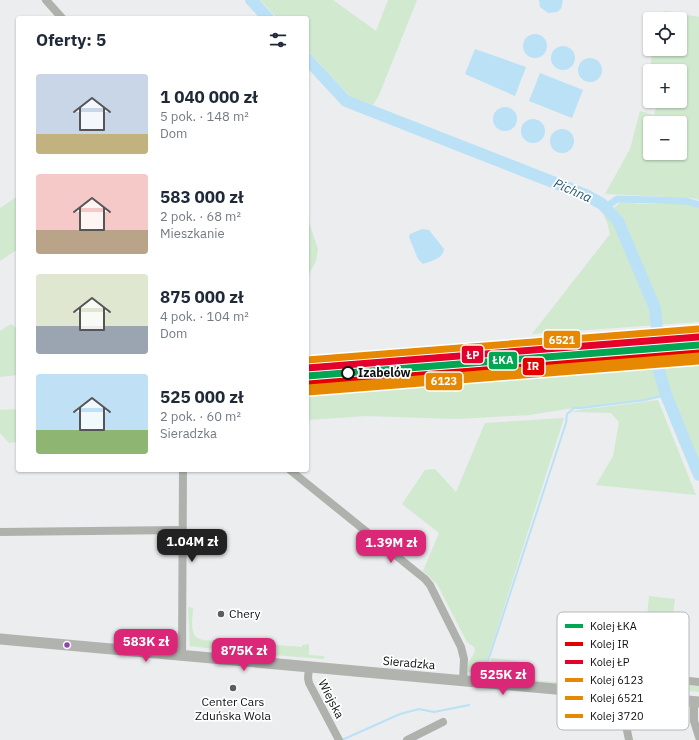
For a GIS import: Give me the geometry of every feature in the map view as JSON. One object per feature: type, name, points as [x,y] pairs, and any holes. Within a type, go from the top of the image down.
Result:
[{"type":"main road","name":"Sieradzka","points":[[0,638],[557,690]]},
{"type":"street","points":[[46,0],[60,16]]},
{"type":"street","points":[[182,655],[183,472]]},
{"type":"street","points":[[292,472],[425,579],[430,585],[461,647],[464,659],[463,681]]},
{"type":"street","points":[[0,532],[182,530]]},
{"type":"street","name":"Wiejska","points":[[309,667],[309,682],[339,740]]},
{"type":"street","points":[[689,681],[699,682]]},
{"type":"street","points":[[696,702],[694,721],[699,737]]},
{"type":"street","points":[[407,740],[443,722]]},
{"type":"street","points":[[627,730],[629,740]]},
{"type":"green space","points":[[260,0],[333,0],[376,31],[388,0],[417,0],[379,95],[373,105],[351,97],[309,52],[309,16],[275,16]]},
{"type":"green space","points":[[687,15],[699,17],[699,200],[691,198],[605,194],[630,149],[640,111],[654,115],[656,108],[687,108],[687,64],[650,64],[652,56],[687,56]]},
{"type":"green space","points":[[16,197],[16,250],[0,261],[0,208]]},
{"type":"green space","points":[[621,202],[642,204],[687,204],[699,208],[699,322],[532,334],[610,234],[604,216]]},
{"type":"green space","points":[[309,223],[318,249],[316,261],[309,274]]},
{"type":"green space","points":[[11,324],[16,328],[16,375],[0,377],[0,331]]},
{"type":"green space","points":[[699,356],[699,475],[666,395],[645,400],[529,415],[457,419],[366,416],[309,420],[309,386],[581,363]]},
{"type":"green space","points":[[658,400],[696,495],[596,485],[613,456],[619,422],[611,413],[571,412]]},
{"type":"green space","points":[[16,409],[16,442],[9,443],[0,433],[0,410]]},
{"type":"green space","points":[[564,418],[484,670],[487,671],[491,658],[519,661],[517,670],[515,672],[492,674],[468,672],[468,663],[475,652],[474,647],[467,642],[437,584],[423,571],[439,533],[402,504],[425,470],[435,469],[456,492],[485,423]]},
{"type":"green space","points":[[649,596],[675,599],[673,612],[648,612]]},
{"type":"green space","points":[[188,607],[193,608],[192,625],[195,636],[199,639],[205,640],[237,638],[241,643],[239,652],[190,646]]},
{"type":"green space","points":[[250,643],[302,647],[302,645],[309,644],[309,655],[324,656],[324,659],[247,653],[247,645]]},
{"type":"green space","points":[[520,679],[557,682],[557,685],[519,682]]},
{"type":"green space","points":[[689,685],[699,686],[699,692],[689,691]]},
{"type":"water","points":[[539,0],[563,0],[561,9],[557,12],[548,13],[540,7]]},
{"type":"water","points":[[535,34],[544,37],[547,46],[544,55],[535,58],[526,55],[523,46],[526,37]]},
{"type":"water","points":[[563,46],[572,49],[575,58],[572,67],[563,70],[554,67],[551,58],[554,49]]},
{"type":"water","points":[[475,49],[526,67],[515,96],[465,74]]},
{"type":"water","points":[[590,58],[599,61],[602,70],[599,79],[590,82],[581,79],[578,70],[581,61]]},
{"type":"water","points":[[540,73],[583,90],[572,118],[529,101]]},
{"type":"water","points":[[505,107],[514,110],[517,119],[514,128],[505,131],[496,128],[493,119],[496,110]]},
{"type":"water","points":[[533,119],[542,122],[545,131],[542,140],[533,143],[524,140],[521,131],[524,122]]},
{"type":"water","points":[[562,129],[571,132],[574,141],[571,150],[562,153],[553,150],[550,141],[553,132]]},
{"type":"water","points":[[422,229],[429,230],[444,249],[439,257],[433,261],[423,264],[418,259],[409,237],[410,234]]},
{"type":"waterway","name":"Pichna","points":[[251,0],[266,16]]},
{"type":"waterway","name":"Pichna","points":[[309,61],[346,101],[586,195],[602,204],[618,221],[655,308],[658,342],[660,348],[659,371],[666,395],[699,475]]},
{"type":"waterway","points":[[605,208],[617,199],[686,201],[699,205]]},
{"type":"waterway","points":[[485,670],[566,423],[567,414],[574,408],[645,400],[666,395]]},
{"type":"waterway","points":[[342,740],[400,714],[419,709],[434,712],[469,705]]},
{"type":"rail line","name":"6521","points":[[309,360],[698,329]]},
{"type":"rail line","name":"ŁP","points":[[309,368],[698,337]]},
{"type":"rail line","name":"ŁKA","points":[[309,376],[699,345]]},
{"type":"rail line","name":"IR","points":[[309,384],[699,353]]},
{"type":"rail line","name":"3720","points":[[309,388],[699,356]]},
{"type":"rail line","name":"6123","points":[[309,392],[699,361]]},
{"type":"place","name":"Izabelów","points":[[348,373]]},
{"type":"place","name":"Chery","points":[[221,614]]},
{"type":"place","name":"Center Cars Zduńska Wola","points":[[233,688]]}]
